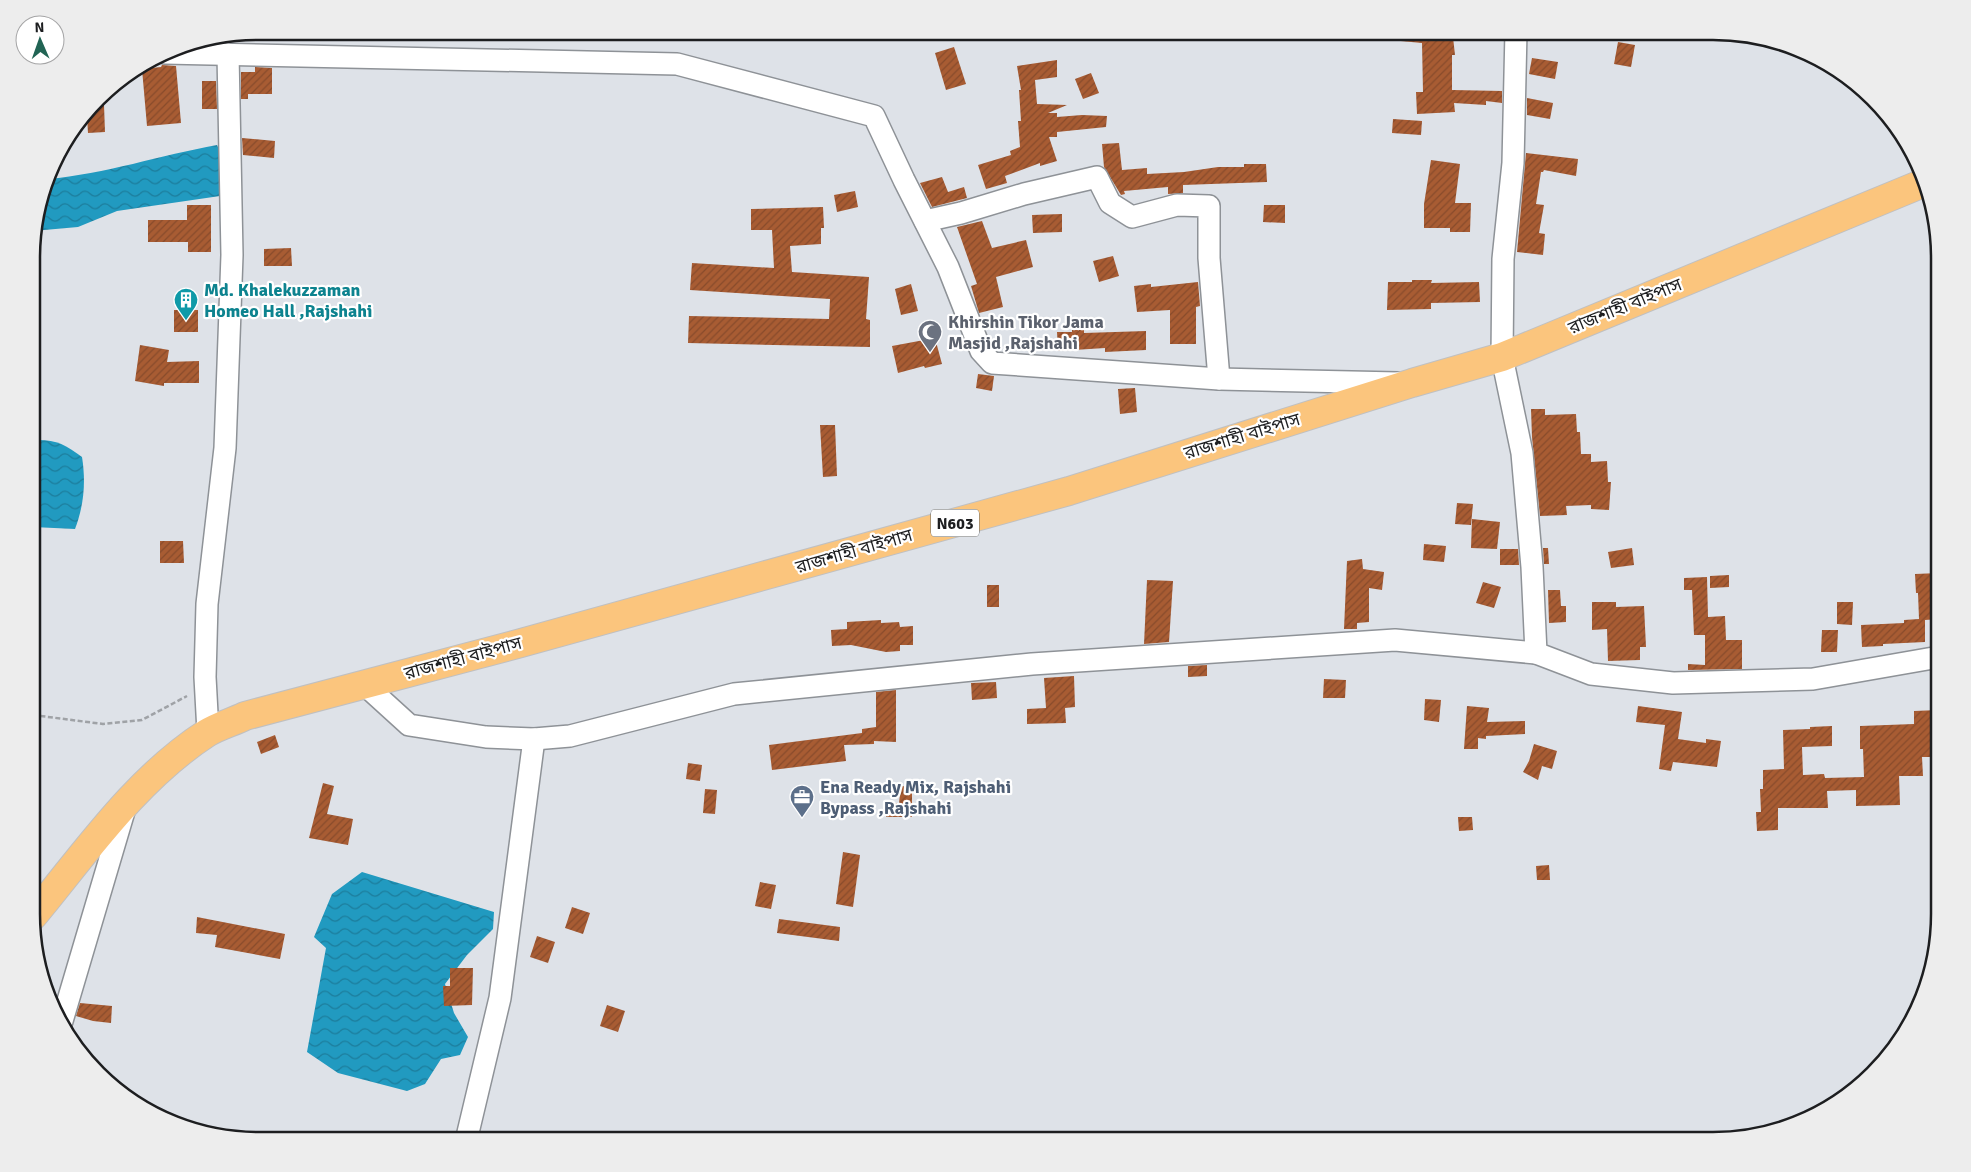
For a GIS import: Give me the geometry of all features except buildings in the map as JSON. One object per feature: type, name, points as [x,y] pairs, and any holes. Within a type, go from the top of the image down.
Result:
[{"type":"highway","name":"রাজশাহী বাইপাস","points":[[40,908],[125,805],[165,764],[208,732],[245,716],[365,685],[1069,491],[1412,383],[1502,357],[1918,185]]},
{"type":"street","points":[[1516,40],[1513,163],[1503,258],[1502,357],[1522,453],[1532,567],[1536,653]]},
{"type":"street","points":[[185,53],[677,64],[874,116],[924,221],[948,266],[981,351],[992,362],[1219,379],[1412,383]]},
{"type":"street","points":[[208,732],[205,677],[207,604],[226,448],[232,256],[228,54]]},
{"type":"street","points":[[924,221],[961,213],[1024,194],[1097,177],[1110,203],[1132,217],[1177,205],[1209,206],[1209,258],[1219,379]]},
{"type":"street","points":[[365,685],[409,725],[486,737],[534,739],[570,736],[734,694],[1032,664],[1395,640],[1536,653],[1591,674],[1673,683],[1813,679],[1931,658]]},
{"type":"street","points":[[468,1132],[500,998],[534,739]]},
{"type":"street","points":[[64,1013],[125,805]]},
{"type":"path","points":[[40,716],[103,724],[142,720],[194,692],[205,677]]},
{"type":"water","points":[[217,145],[225,162],[220,196],[117,211],[78,227],[42,230],[47,202],[56,178],[112,169]]},
{"type":"water","points":[[40,440],[59,443],[82,457],[83,493],[75,529],[40,527]]},
{"type":"water","points":[[362,872],[494,912],[493,929],[467,955],[445,984],[454,1013],[468,1037],[460,1055],[441,1059],[425,1084],[407,1091],[338,1073],[307,1052],[326,948],[314,937],[332,894]]},
{"type":"place","name":"Md. Khalekuzzaman Homeo Hall ,Rajshahi","points":[[186,321]]},
{"type":"place","name":"Khirshin Tikor Jama Masjid ,Rajshahi","points":[[930,353]]},
{"type":"place","name":"Ena Ready Mix, Rajshahi Bypass ,Rajshahi","points":[[802,818]]}]
